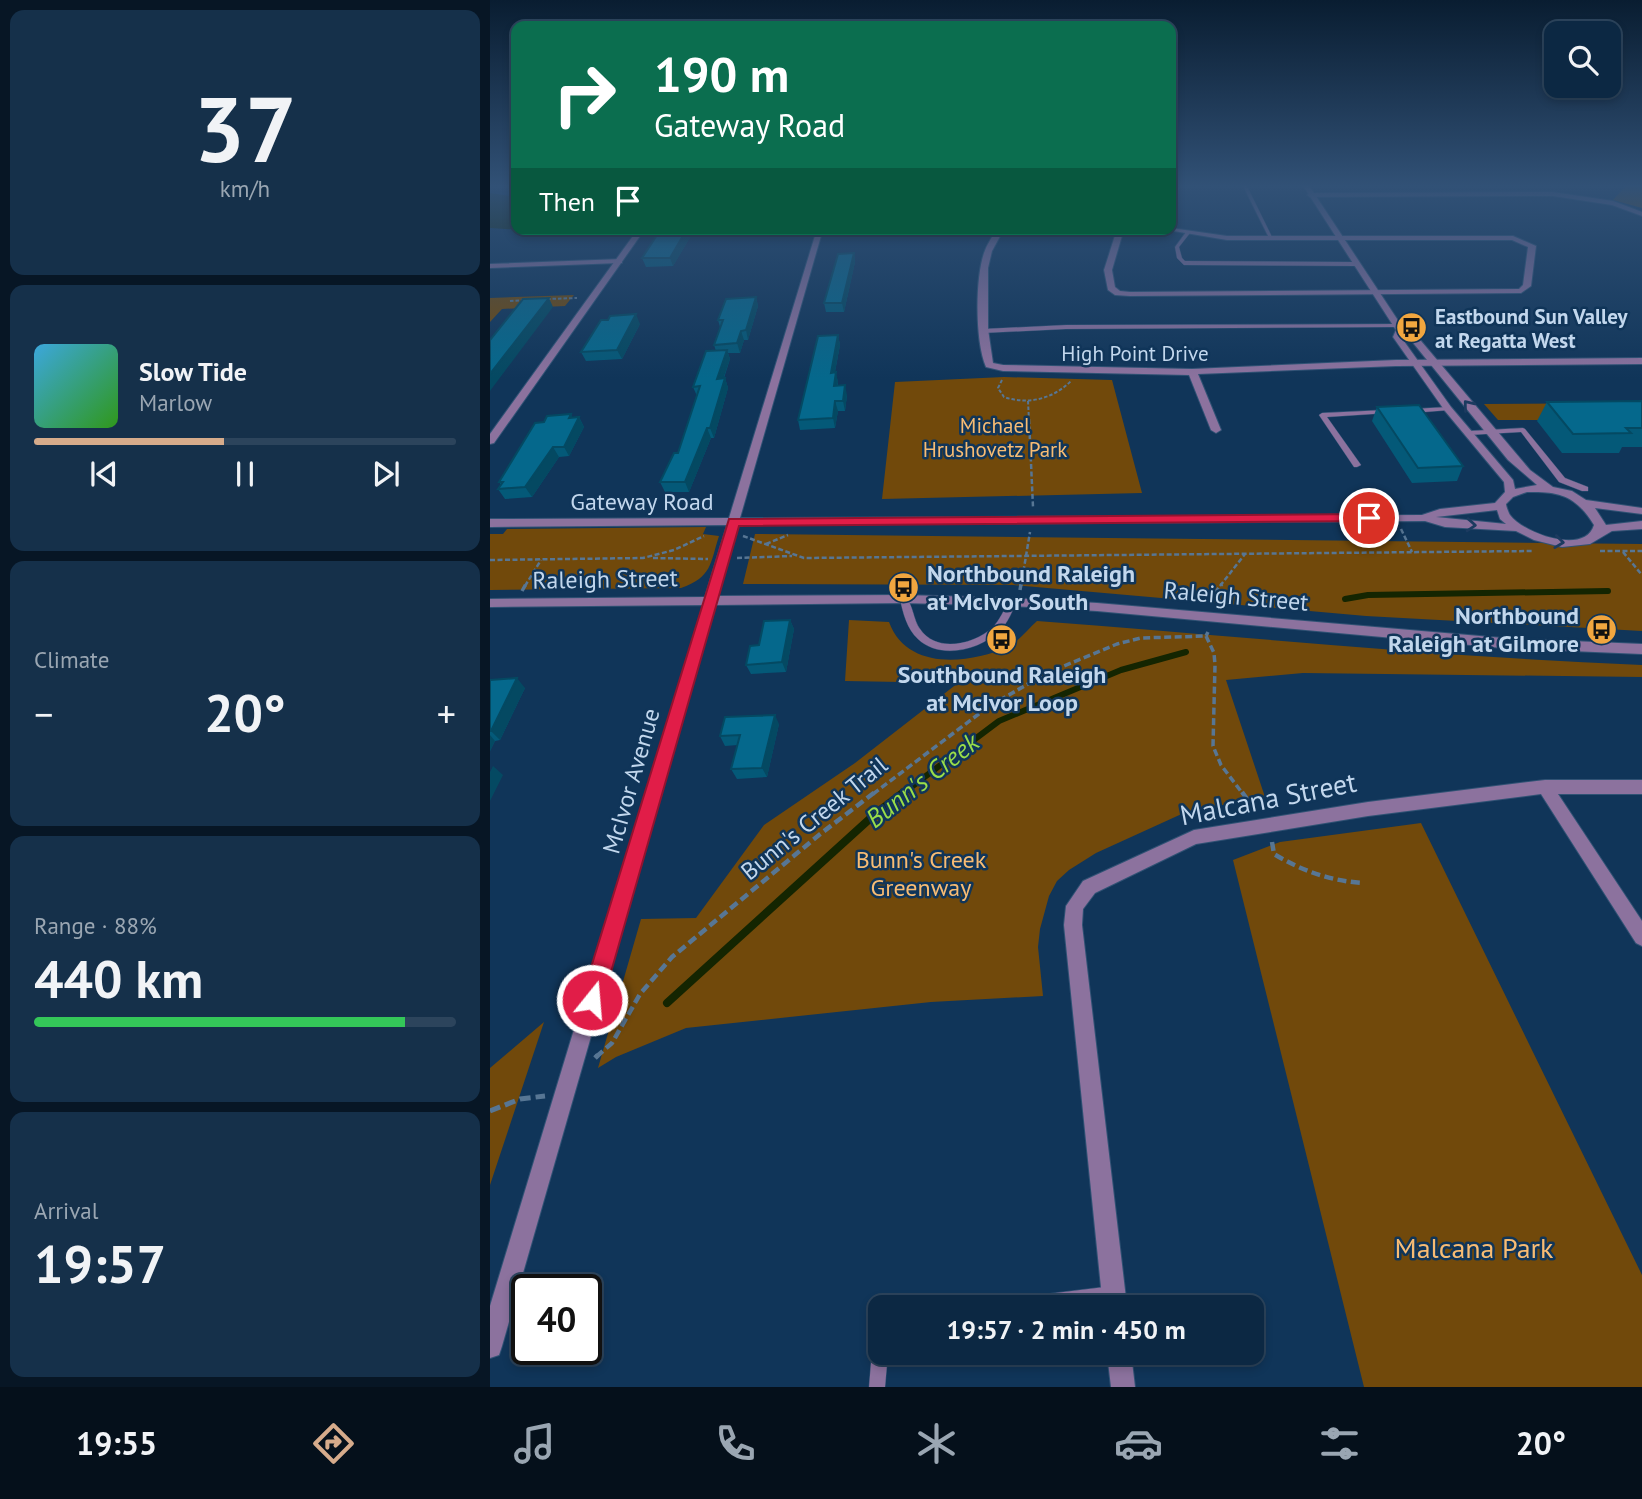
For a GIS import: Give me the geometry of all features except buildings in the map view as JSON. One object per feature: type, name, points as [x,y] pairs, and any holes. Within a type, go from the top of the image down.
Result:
[{"type":"street","points":[[490,440],[628,249]]},
{"type":"street","name":"McIvor Avenue","points":[[490,1346],[814,249]]},
{"type":"street","points":[[991,249],[986,259],[983,331],[985,359],[989,365],[1007,369]]},
{"type":"street","points":[[1115,249],[1108,270],[1111,288],[1118,293],[1375,293],[1521,291],[1527,286],[1532,249]]},
{"type":"street","points":[[1345,249],[1399,328],[1413,337],[1448,409],[1509,482],[1510,492]]},
{"type":"street","points":[[490,266],[619,261]]},
{"type":"street","points":[[1399,328],[1397,337],[1490,432],[1525,472],[1549,489],[1583,503],[1642,511]]},
{"type":"street","name":"High Point Drive","points":[[1007,369],[1192,372],[1423,362],[1642,361]]},
{"type":"street","points":[[1192,372],[1216,430]]},
{"type":"street","points":[[1518,528],[1506,517],[1501,506],[1505,495],[1527,487],[1549,489]]},
{"type":"street","points":[[1583,503],[1597,518],[1598,532]]},
{"type":"street","name":"Gateway Road","points":[[1425,518],[1440,512],[1501,506]]},
{"type":"street","name":"Gateway Road","points":[[490,523],[732,528],[1033,519],[1425,518],[1445,523],[1518,528],[1544,540],[1572,543],[1584,542],[1598,532],[1620,526],[1642,525]]},
{"type":"street","name":"Raleigh Street","points":[[490,604],[904,599],[1015,602],[1208,623],[1503,643],[1642,649]]},
{"type":"street","points":[[1545,787],[1642,937]]},
{"type":"street","name":"Malcana Street","points":[[1113,1295],[1073,925],[1075,906],[1089,887],[1195,837],[1368,808],[1545,787],[1642,787]]},
{"type":"street","points":[[1120,1365],[1123,1387]]},
{"type":"lane","points":[[1177,249],[1185,263],[1355,264]]},
{"type":"lane","points":[[983,331],[1066,327],[1399,328]]},
{"type":"lane","points":[[1357,465],[1322,415],[1448,409]]},
{"type":"lane","points":[[1469,433],[1523,430],[1562,480],[1584,489]]},
{"type":"lane","points":[[904,599],[913,628],[924,640],[953,648],[981,640],[992,632],[1003,622],[1015,602]]},
{"type":"lane","points":[[877,1387],[879,1365]]},
{"type":"path","points":[[537,299],[593,297]]},
{"type":"path","points":[[510,301],[524,300]]},
{"type":"path","points":[[1007,369],[999,385],[1000,394],[1009,400],[1028,401],[1065,387],[1072,379],[1073,371]]},
{"type":"path","points":[[1015,602],[1033,519],[1028,401]]},
{"type":"path","points":[[1396,528],[1399,526],[1412,552]]},
{"type":"path","points":[[490,560],[643,558],[674,550],[732,528],[804,558],[1540,551]]},
{"type":"path","points":[[1595,551],[1642,551]]},
{"type":"path","points":[[1622,551],[1642,575]]},
{"type":"path","points":[[1245,554],[1204,607],[1208,623],[1206,636],[1214,653],[1215,665],[1213,746],[1221,765],[1267,824],[1274,854],[1290,865],[1345,882],[1363,883]]},
{"type":"path","points":[[515,603],[541,559]]},
{"type":"path","name":"Bunn's Creek Trail","points":[[490,1111],[520,1099],[547,1096],[569,1079],[612,1044],[640,994],[672,957],[819,835],[988,707],[1047,673],[1117,644],[1141,638],[1206,636]]},
{"type":"green space","points":[[574,295],[565,306],[502,309],[490,322],[490,298]]},
{"type":"green space","name":"Michael Hrushovetz Park","points":[[1004,377],[1112,380],[1142,493],[882,499],[895,382]]},
{"type":"green space","points":[[1642,403],[1642,409],[1634,420],[1498,420],[1484,404]]},
{"type":"green space","points":[[706,527],[703,534],[719,536],[711,562],[699,579],[681,588],[490,590],[490,534],[503,534],[507,529]]},
{"type":"green space","points":[[755,534],[1642,544],[1642,631],[1366,616],[1013,585],[743,584]]},
{"type":"green space","name":"Bunn's Creek Greenway","points":[[849,620],[889,622],[898,638],[910,649],[924,656],[941,659],[975,657],[1008,647],[1037,621],[1415,652],[1642,665],[1642,677],[1303,673],[1226,680],[1265,797],[1186,812],[1096,853],[1069,870],[1057,881],[1049,896],[1040,929],[1038,947],[1043,996],[931,1002],[686,1028],[616,1057],[598,1068],[641,919],[696,918],[764,825],[855,763],[958,683],[845,681]]},
{"type":"green space","name":"Malcana Park","points":[[1421,823],[1642,1275],[1642,1387],[1364,1387],[1233,860],[1280,842]]},
{"type":"green space","points":[[544,1022],[490,1185],[490,1068]]},
{"type":"waterway","name":"Bunn's Creek","points":[[1345,599],[1368,595],[1608,591]]},
{"type":"waterway","name":"Bunn's Creek","points":[[902,794],[999,721],[1121,670],[1186,652]]},
{"type":"waterway","name":"Bunn's Creek","points":[[667,1003],[874,815],[904,792]]},
{"type":"place","name":"Eastbound Sun Valley at Regatta West","points":[[1412,328]]},
{"type":"place","name":"Northbound Raleigh at McIvor South","points":[[904,587]]},
{"type":"place","name":"Northbound Raleigh at Gilmore","points":[[1602,629]]},
{"type":"place","name":"Southbound Raleigh at McIvor Loop","points":[[1002,640]]},
{"type":"route","points":[[592,1000],[733,522],[1369,518]]}]
